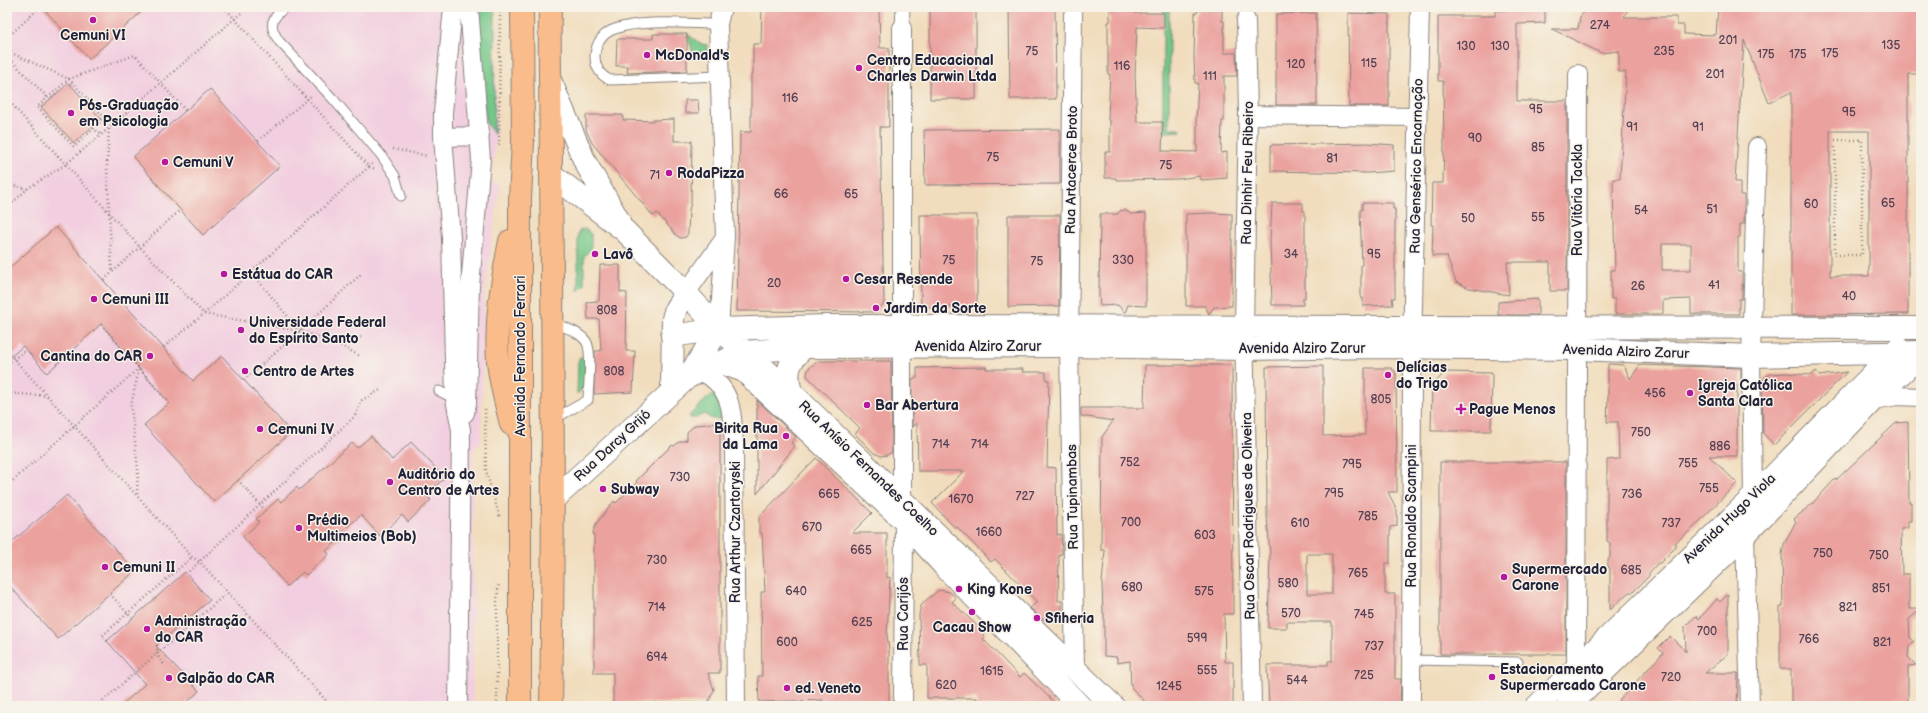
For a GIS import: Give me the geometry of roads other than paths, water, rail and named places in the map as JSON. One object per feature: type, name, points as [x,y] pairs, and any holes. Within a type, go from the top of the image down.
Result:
[{"type":"main road","points":[[520,198],[523,142],[522,7]]},
{"type":"main road","points":[[550,7],[549,78],[553,420],[551,706]]},
{"type":"main road","points":[[520,198],[534,179],[542,175],[551,174]]},
{"type":"main road","name":"Avenida Fernando Ferrari","points":[[520,198],[501,286],[497,326],[498,362],[503,391],[520,456],[520,706]]},
{"type":"street","points":[[902,499],[903,7]]},
{"type":"street","name":"Rua Gensérico Encarnação","points":[[1412,326],[1420,7]]},
{"type":"street","points":[[450,9],[443,113],[443,137],[461,401],[458,706]]},
{"type":"street","name":"Rua Artacerce Broto","points":[[1069,336],[1073,11]]},
{"type":"street","points":[[461,401],[476,239],[481,159],[480,136],[476,111],[470,12]]},
{"type":"street","name":"Rua Dinhir Feu Ribeiro","points":[[1244,327],[1248,115],[1246,14]]},
{"type":"street","points":[[719,329],[725,237],[720,15]]},
{"type":"street","name":"Rua Vitória Tackla","points":[[1576,667],[1578,74]]},
{"type":"street","name":"Rua Anísio Fernandes Coelho","points":[[549,78],[585,162],[625,231]]},
{"type":"street","points":[[1248,115],[1417,117]]},
{"type":"street","points":[[443,137],[480,136]]},
{"type":"street","points":[[1753,497],[1751,356],[1757,147]]},
{"type":"street","name":"Rua Anísio Fernandes Coelho","points":[[551,174],[625,231],[719,329],[791,392],[902,499],[964,573]]},
{"type":"street","points":[[694,375],[672,336],[673,319],[676,308],[725,237]]},
{"type":"street","points":[[451,238],[476,239]]},
{"type":"street","name":"Avenida Alziro Zarur","points":[[672,336],[719,329],[828,326],[902,336]]},
{"type":"street","name":"Rua Ronaldo Scampini","points":[[1411,706],[1412,326]]},
{"type":"street","name":"Avenida Alziro Zarur","points":[[694,375],[744,352],[902,336],[1069,336],[1244,327],[1576,326],[1921,329]]},
{"type":"street","name":"Rua Oscar Rodrigues de Oliveira","points":[[1244,327],[1252,706]]},
{"type":"street","name":"Rua Darcy Grijó","points":[[553,500],[694,375],[719,329]]},
{"type":"street","name":"Avenida Hugo Viola","points":[[1537,706],[1753,497],[1892,353],[1921,329]]},
{"type":"street","name":"Avenida Alziro Zarur","points":[[1069,336],[1245,349],[1576,349],[1751,356],[1892,353],[1921,354]]},
{"type":"street","name":"Rua Tupinambas","points":[[1069,336],[1075,669]]},
{"type":"street","points":[[791,392],[788,379],[789,369],[792,361],[804,347]]},
{"type":"street","name":"Avenida Hugo Viola","points":[[1568,706],[1584,698],[1745,535],[1873,400],[1921,354]]},
{"type":"street","name":"Rua Anísio Fernandes Coelho","points":[[694,375],[732,366],[744,371],[904,521],[964,573],[990,598],[1075,669],[1113,706]]},
{"type":"street","name":"Rua Arthur Czartoryski","points":[[694,375],[712,376],[721,385],[729,398],[732,413],[734,447],[736,706]]},
{"type":"street","points":[[1873,400],[1898,396],[1921,397]]},
{"type":"street","name":"Rua Carijós","points":[[903,706],[904,521]]},
{"type":"street","points":[[1745,535],[1750,706]]},
{"type":"street","name":"Rua Anísio Fernandes Coelho","points":[[990,598],[1075,704]]},
{"type":"lane","points":[[285,7],[272,21],[271,28],[274,34],[381,155],[394,176],[401,196]]},
{"type":"lane","points":[[450,9],[470,12]]},
{"type":"lane","points":[[720,15],[642,24],[614,29],[605,33],[599,40],[595,51],[595,63],[604,77],[610,80],[721,76]]},
{"type":"lane","points":[[552,322],[576,332],[586,341],[589,349],[588,400],[553,420]]},
{"type":"lane","points":[[438,392],[461,401]]},
{"type":"lane","points":[[1411,660],[1518,662]]},
{"type":"place","name":"Cemuni VI","points":[[93,20]]},
{"type":"place","name":"McDonald's","points":[[647,55]]},
{"type":"place","name":"Centro Educacional Charles Darwin Ltda","points":[[859,68]]},
{"type":"place","name":"Pós-Graduação em Psicologia","points":[[71,113]]},
{"type":"place","name":"Cemuni V","points":[[165,162]]},
{"type":"place","name":"RodaPizza","points":[[669,173]]},
{"type":"place","name":"Lavô","points":[[595,254]]},
{"type":"place","name":"Estátua do CAR","points":[[224,274]]},
{"type":"place","name":"Cesar Resende","points":[[846,279]]},
{"type":"place","name":"Cemuni III","points":[[94,299]]},
{"type":"place","name":"Jardim da Sorte","points":[[876,308]]},
{"type":"place","name":"Universidade Federal do Espírito Santo","points":[[241,330]]},
{"type":"place","name":"Cantina do CAR","points":[[150,356]]},
{"type":"place","name":"Centro de Artes","points":[[245,371]]},
{"type":"place","name":"Delícias do Trigo","points":[[1388,375]]},
{"type":"place","name":"Igreja Católica Santa Clara","points":[[1690,393]]},
{"type":"place","name":"Bar Abertura","points":[[867,405]]},
{"type":"place","name":"Pague Menos","points":[[1461,409]]},
{"type":"place","name":"Cemuni IV","points":[[260,429]]},
{"type":"place","name":"Birita Rua da Lama","points":[[786,436]]},
{"type":"place","name":"Auditório do Centro de Artes","points":[[390,482]]},
{"type":"place","name":"Subway","points":[[603,489]]},
{"type":"place","name":"Prédio Multimeios (Bob)","points":[[299,528]]},
{"type":"place","name":"Cemuni II","points":[[105,567]]},
{"type":"place","name":"Supermercado Carone","points":[[1504,577]]},
{"type":"place","name":"King Kone","points":[[959,589]]},
{"type":"place","name":"Cacau Show","points":[[972,612]]},
{"type":"place","name":"Sfiheria","points":[[1037,618]]},
{"type":"place","name":"Administração do CAR","points":[[147,629]]},
{"type":"place","name":"Estacionamento Supermercado Carone","points":[[1492,677]]},
{"type":"place","name":"Galpão do CAR","points":[[169,678]]},
{"type":"place","name":"ed. Veneto","points":[[787,688]]}]
